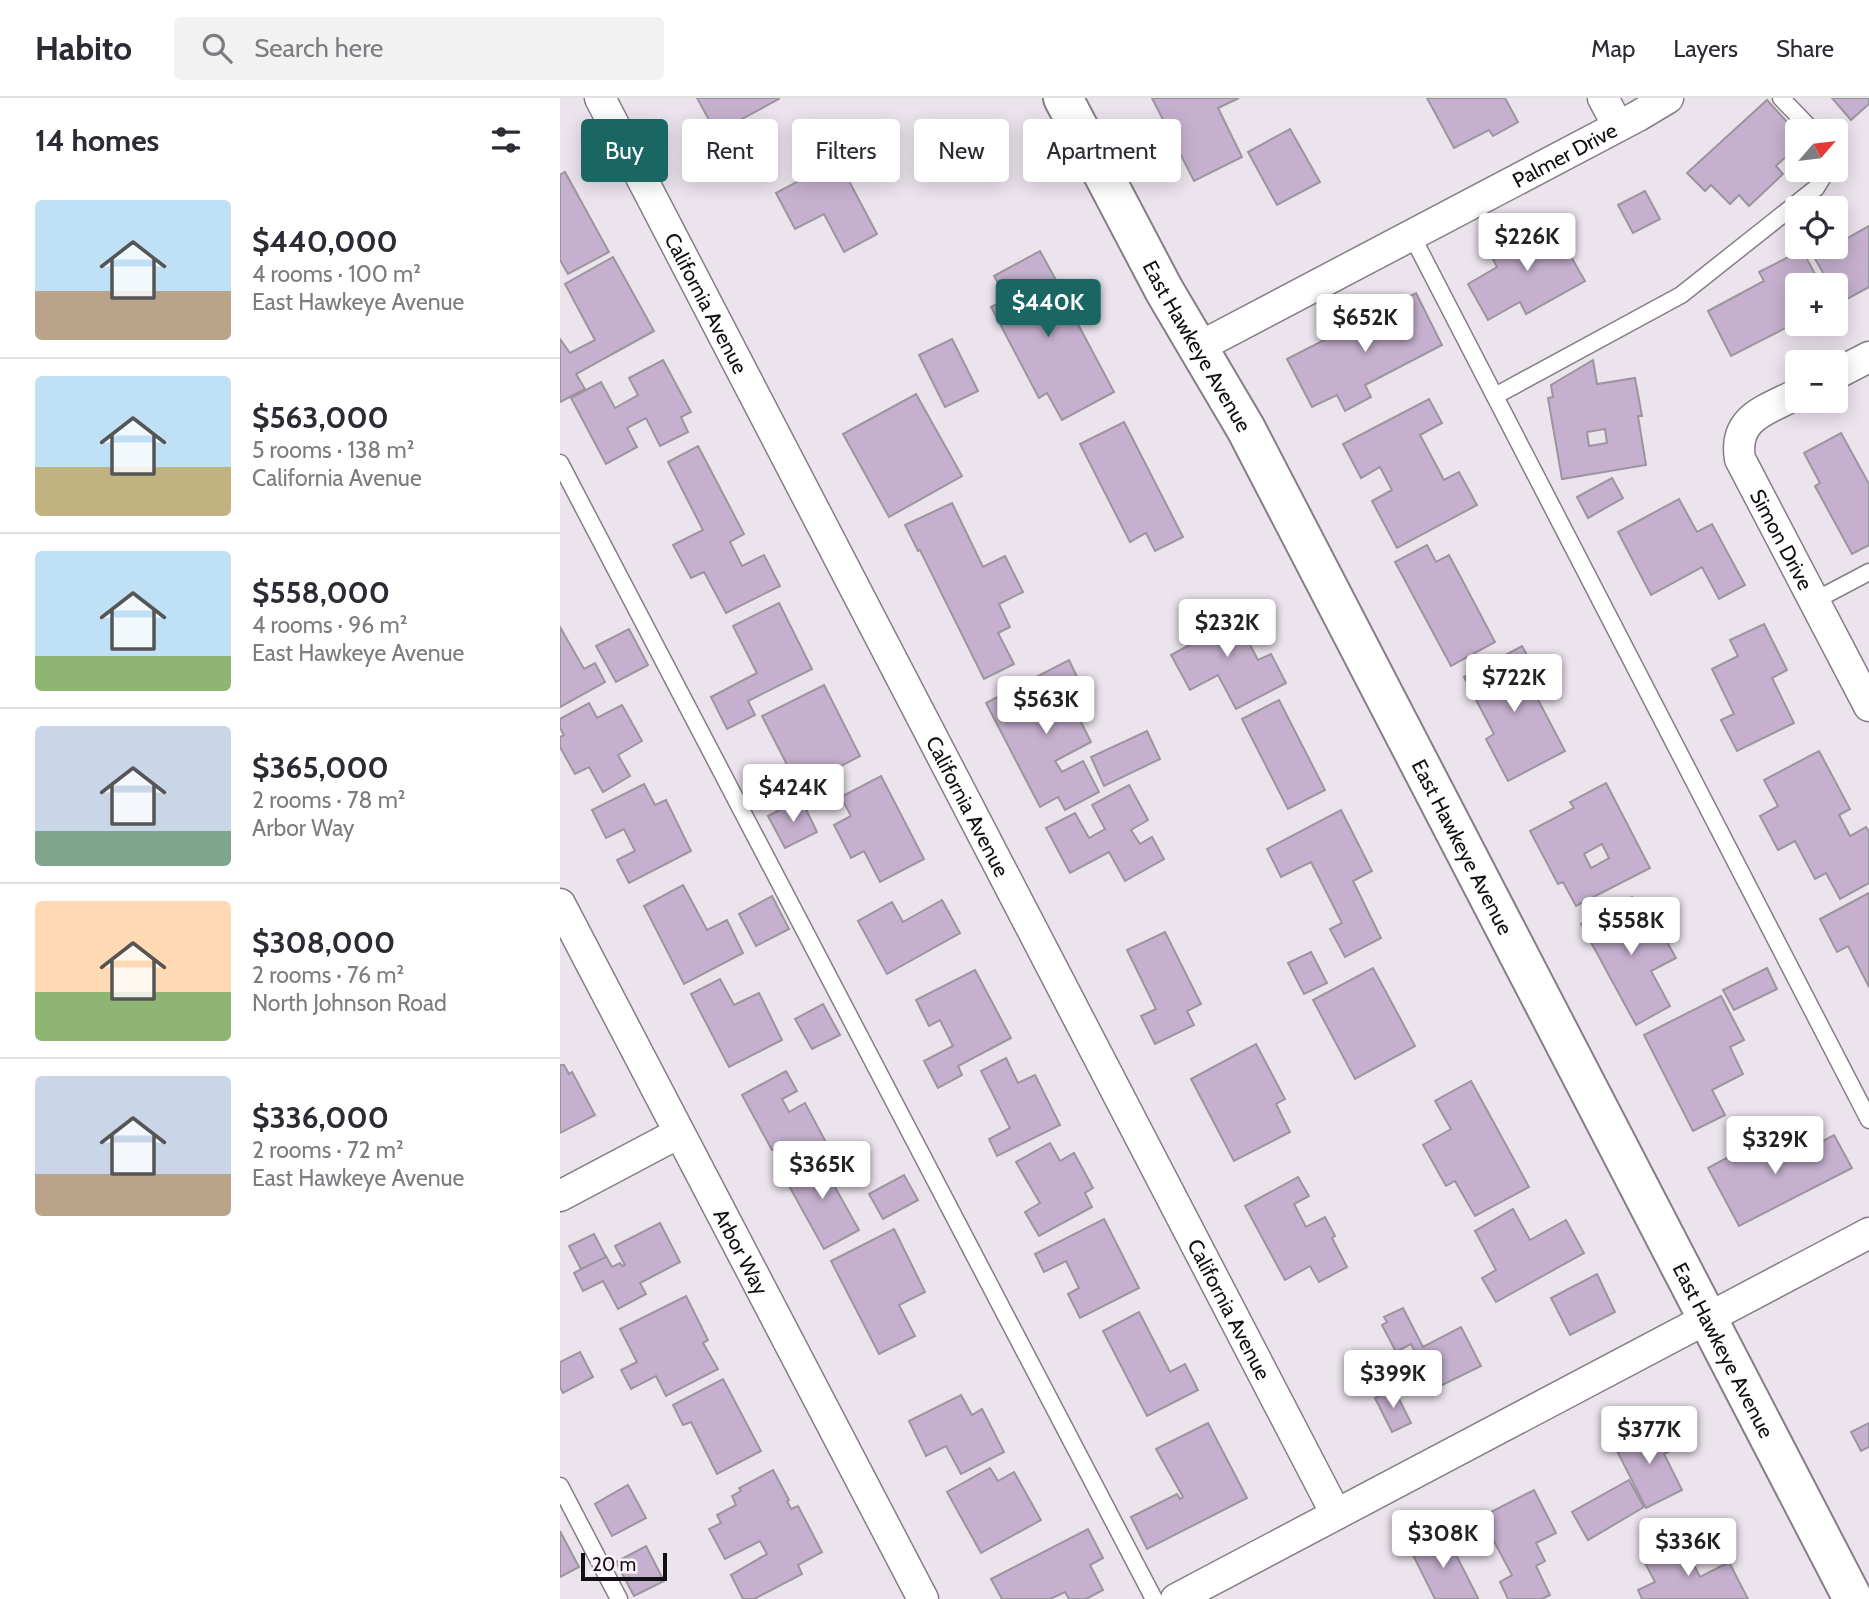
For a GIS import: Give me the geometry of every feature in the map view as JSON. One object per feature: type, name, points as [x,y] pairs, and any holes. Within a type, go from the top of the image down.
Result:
[{"type":"street","name":"California Avenue","points":[[600,98],[1336,1514]]},
{"type":"street","name":"East Hawkeye Avenue","points":[[1063,98],[1169,298],[1247,429],[1853,1599]]},
{"type":"street","points":[[1603,98],[1618,126]]},
{"type":"street","name":"Palmer Drive","points":[[1199,347],[1668,98]]},
{"type":"street","points":[[1848,367],[1869,356]]},
{"type":"street","name":"Simon Drive","points":[[1785,400],[1754,416],[1745,424],[1738,447],[1740,459],[1869,706]]},
{"type":"street","name":"Arbor Way","points":[[563,919],[679,1133],[923,1599]]},
{"type":"street","points":[[560,1196],[679,1133]]},
{"type":"street","points":[[1176,1599],[1869,1233]]},
{"type":"lane","points":[[1781,98],[1801,119]]},
{"type":"lane","points":[[1495,396],[1681,295],[1816,188],[1820,182]]},
{"type":"lane","points":[[1411,234],[1869,1120]]},
{"type":"lane","points":[[560,463],[1154,1599]]},
{"type":"lane","points":[[1814,601],[1869,572]]},
{"type":"lane","points":[[560,1486],[618,1599]]},
{"type":"building","points":[[697,98],[779,98],[742,119],[708,119]]},
{"type":"building","points":[[1152,98],[1239,98],[1218,108],[1242,157],[1194,181],[1181,155],[1181,119],[1163,119]]},
{"type":"building","points":[[1427,98],[1505,98],[1518,122],[1493,136],[1489,130],[1454,148]]},
{"type":"building","points":[[1832,98],[1869,98],[1869,104],[1851,120]]},
{"type":"building","points":[[1767,100],[1785,120],[1785,157],[1776,166],[1783,174],[1749,206],[1739,195],[1730,204],[1711,185],[1705,191],[1687,173]]},
{"type":"building","points":[[1290,129],[1320,182],[1277,205],[1248,152]]},
{"type":"building","points":[[565,172],[609,252],[568,274],[560,260],[560,175]]},
{"type":"building","points":[[797,182],[850,182],[877,234],[844,252],[824,214],[795,229],[776,193]]},
{"type":"building","points":[[1645,191],[1660,219],[1633,233],[1618,205]]},
{"type":"building","points":[[1550,220],[1585,281],[1526,314],[1520,302],[1488,320],[1468,284],[1497,267],[1490,253]]},
{"type":"building","points":[[1869,226],[1869,287],[1848,299],[1848,273],[1823,273],[1815,259],[1848,259],[1848,238]]},
{"type":"building","points":[[1040,251],[1062,291],[1052,296],[1063,316],[1071,311],[1114,392],[1062,420],[1047,393],[1039,398],[991,307],[1007,299],[994,276]]},
{"type":"building","points":[[613,257],[654,331],[576,374],[585,389],[560,402],[560,339],[570,353],[595,340],[565,284]]},
{"type":"building","points":[[1785,259],[1807,259],[1814,273],[1785,273],[1785,328],[1731,356],[1708,311],[1764,281],[1759,272]]},
{"type":"building","points":[[1416,293],[1442,345],[1365,385],[1371,397],[1345,411],[1337,395],[1312,407],[1287,359]]},
{"type":"building","points":[[952,339],[978,391],[945,407],[919,355]]},
{"type":"building","points":[[663,360],[691,412],[681,417],[688,432],[660,446],[646,418],[627,428],[637,447],[606,464],[571,398],[601,382],[615,408],[638,395],[629,378]]},
{"type":"building","points":[[1593,360],[1597,384],[1635,378],[1642,416],[1638,416],[1646,465],[1562,479],[1548,398],[1553,397],[1551,385]],"holes":[[[1605,429],[1607,443],[1589,446],[1587,432]]]},
{"type":"building","points":[[916,394],[962,476],[889,517],[843,434]]},
{"type":"building","points":[[1429,399],[1442,423],[1420,435],[1444,480],[1459,472],[1477,505],[1397,548],[1372,501],[1392,490],[1380,467],[1361,478],[1343,444]]},
{"type":"building","points":[[1124,422],[1183,537],[1155,551],[1146,533],[1130,542],[1080,444]]},
{"type":"building","points":[[1841,433],[1869,484],[1869,545],[1852,554],[1815,486],[1820,483],[1804,453]]},
{"type":"building","points":[[698,446],[744,534],[730,542],[742,566],[764,555],[780,586],[726,613],[704,572],[691,578],[673,545],[703,530],[668,462]]},
{"type":"building","points":[[1612,478],[1623,498],[1588,518],[1577,497]]},
{"type":"building","points":[[1679,499],[1697,532],[1712,524],[1745,585],[1719,599],[1702,567],[1651,595],[1618,532]]},
{"type":"building","points":[[952,503],[983,567],[1005,556],[1023,592],[999,604],[1010,627],[998,633],[1014,664],[984,679],[905,525]]},
{"type":"building","points":[[1427,545],[1436,562],[1449,555],[1495,642],[1451,666],[1395,562]]},
{"type":"building","points":[[779,603],[812,669],[748,701],[755,715],[727,729],[711,697],[757,673],[733,626]]},
{"type":"building","points":[[1228,603],[1258,660],[1271,654],[1286,683],[1236,709],[1218,675],[1190,690],[1171,655],[1199,640],[1190,623]]},
{"type":"building","points":[[1764,624],[1787,670],[1772,678],[1794,723],[1737,751],[1721,720],[1734,714],[1712,669],[1738,656],[1730,640]]},
{"type":"building","points":[[560,627],[584,669],[595,663],[605,682],[560,707]]},
{"type":"building","points":[[629,629],[648,665],[616,682],[596,646]]},
{"type":"building","points":[[1522,646],[1535,670],[1525,675],[1565,751],[1508,781],[1486,739],[1494,734],[1464,677]]},
{"type":"building","points":[[1069,660],[1080,683],[1065,690],[1091,742],[1055,761],[1062,772],[1083,761],[1099,792],[1065,810],[1058,797],[1040,807],[986,703]]},
{"type":"building","points":[[824,685],[860,756],[799,788],[762,716]]},
{"type":"building","points":[[1279,700],[1325,790],[1288,809],[1242,719]]},
{"type":"building","points":[[589,703],[597,718],[622,705],[642,741],[618,755],[630,776],[603,792],[589,767],[575,774],[560,747],[560,737],[564,735],[560,728],[560,719]]},
{"type":"building","points":[[1147,731],[1160,759],[1104,786],[1091,757]]},
{"type":"building","points":[[1819,751],[1850,809],[1839,815],[1850,836],[1866,827],[1869,832],[1869,883],[1840,899],[1826,873],[1815,879],[1795,841],[1778,850],[1760,816],[1778,806],[1764,780]]},
{"type":"building","points":[[881,776],[924,859],[880,882],[864,851],[851,858],[834,825],[851,816],[841,797]]},
{"type":"building","points":[[1606,783],[1650,868],[1576,906],[1563,882],[1558,884],[1530,831],[1574,808],[1570,802]],"holes":[[[1602,844],[1609,858],[1591,868],[1584,854]]]},
{"type":"building","points":[[644,784],[655,805],[666,800],[691,851],[629,883],[617,860],[635,851],[624,829],[606,838],[592,810]]},
{"type":"building","points":[[1129,785],[1148,820],[1131,830],[1140,844],[1152,837],[1164,859],[1125,881],[1109,852],[1070,873],[1046,828],[1075,813],[1089,838],[1105,829],[1092,805]]},
{"type":"building","points":[[801,799],[817,832],[785,848],[768,816]]},
{"type":"building","points":[[1341,810],[1372,871],[1353,881],[1381,938],[1345,957],[1330,929],[1342,923],[1311,862],[1281,877],[1267,849]]},
{"type":"building","points":[[683,885],[707,930],[727,920],[743,953],[684,984],[644,906]]},
{"type":"building","points":[[1869,893],[1869,987],[1848,946],[1837,952],[1820,919]]},
{"type":"building","points":[[772,896],[789,929],[756,946],[739,914]]},
{"type":"building","points":[[1632,897],[1653,935],[1661,931],[1676,958],[1651,971],[1670,1006],[1636,1025],[1581,924]]},
{"type":"building","points":[[942,900],[960,933],[887,974],[858,921],[892,902],[903,922]]},
{"type":"building","points":[[1165,932],[1201,1004],[1187,1011],[1194,1025],[1155,1044],[1141,1016],[1156,1009],[1127,950]]},
{"type":"building","points":[[1311,952],[1327,983],[1304,994],[1288,963]]},
{"type":"building","points":[[1373,968],[1415,1046],[1355,1079],[1313,1000]]},
{"type":"building","points":[[1767,968],[1777,989],[1734,1010],[1723,990]]},
{"type":"building","points":[[975,970],[1011,1038],[958,1066],[962,1075],[938,1088],[924,1061],[953,1046],[940,1020],[929,1026],[916,1000]]},
{"type":"building","points":[[720,979],[734,1005],[759,993],[782,1040],[729,1067],[691,994]]},
{"type":"building","points":[[1721,996],[1744,1040],[1730,1047],[1743,1074],[1712,1090],[1725,1115],[1693,1131],[1644,1035]]},
{"type":"building","points":[[823,1004],[840,1035],[812,1049],[795,1019]]},
{"type":"building","points":[[1256,1044],[1285,1099],[1276,1104],[1290,1132],[1234,1161],[1191,1079]]},
{"type":"building","points":[[1006,1058],[1018,1083],[1035,1075],[1060,1125],[997,1156],[989,1139],[1010,1128],[981,1071]]},
{"type":"building","points":[[560,1065],[564,1065],[569,1074],[572,1072],[595,1115],[560,1133]]},
{"type":"building","points":[[786,1071],[797,1091],[782,1099],[789,1112],[805,1103],[828,1146],[799,1162],[787,1142],[772,1150],[742,1095]]},
{"type":"building","points":[[1471,1081],[1529,1187],[1475,1216],[1455,1181],[1446,1186],[1423,1145],[1451,1129],[1435,1101]]},
{"type":"building","points":[[1834,1135],[1852,1168],[1739,1226],[1708,1168],[1760,1140],[1769,1158],[1802,1141],[1806,1150]]},
{"type":"building","points":[[1050,1143],[1060,1161],[1074,1153],[1093,1188],[1085,1193],[1092,1207],[1039,1236],[1025,1212],[1040,1203],[1016,1162]]},
{"type":"building","points":[[828,1153],[841,1175],[831,1180],[859,1230],[824,1249],[784,1177]]},
{"type":"building","points":[[904,1175],[918,1200],[883,1219],[869,1194]]},
{"type":"building","points":[[1298,1177],[1309,1196],[1294,1204],[1306,1227],[1325,1217],[1347,1267],[1319,1282],[1310,1266],[1285,1280],[1245,1206]]},
{"type":"building","points":[[1513,1209],[1530,1240],[1566,1220],[1584,1253],[1496,1302],[1482,1278],[1496,1270],[1475,1231]]},
{"type":"building","points":[[1104,1219],[1139,1288],[1080,1318],[1068,1294],[1079,1288],[1066,1261],[1044,1272],[1035,1254]]},
{"type":"building","points":[[660,1223],[680,1262],[640,1283],[646,1294],[618,1309],[603,1281],[583,1291],[574,1273],[606,1256],[612,1267],[620,1263],[625,1265],[615,1246]]},
{"type":"building","points":[[894,1229],[925,1292],[899,1305],[915,1336],[879,1354],[831,1261]]},
{"type":"building","points":[[594,1234],[606,1257],[581,1269],[569,1246]]},
{"type":"building","points":[[1597,1274],[1615,1312],[1570,1335],[1551,1298]]},
{"type":"building","points":[[686,1296],[708,1340],[703,1343],[718,1369],[666,1396],[656,1376],[631,1389],[621,1370],[637,1362],[620,1329]]},
{"type":"building","points":[[1403,1308],[1423,1347],[1461,1327],[1481,1366],[1434,1389],[1411,1344],[1396,1352],[1382,1325],[1387,1322],[1384,1317]]},
{"type":"building","points":[[1139,1312],[1170,1372],[1185,1364],[1198,1390],[1147,1416],[1103,1331]]},
{"type":"building","points":[[580,1352],[593,1377],[563,1393],[560,1387],[560,1362]]},
{"type":"building","points":[[723,1379],[761,1451],[717,1474],[691,1422],[683,1425],[673,1405]]},
{"type":"building","points":[[1394,1389],[1411,1423],[1392,1432],[1375,1398]]},
{"type":"building","points":[[961,1395],[972,1415],[982,1409],[1004,1452],[961,1474],[946,1446],[926,1456],[909,1421]]},
{"type":"building","points":[[1208,1423],[1247,1498],[1147,1549],[1131,1517],[1177,1494],[1180,1499],[1183,1497],[1156,1449]]},
{"type":"building","points":[[1869,1423],[1869,1447],[1861,1451],[1851,1432]]},
{"type":"building","points":[[1657,1424],[1670,1451],[1664,1454],[1682,1490],[1646,1508],[1614,1445]]},
{"type":"building","points":[[990,1468],[998,1481],[1014,1472],[1041,1520],[981,1553],[947,1492]]},
{"type":"building","points":[[773,1470],[791,1509],[798,1506],[822,1552],[798,1565],[802,1574],[754,1599],[743,1599],[731,1575],[767,1554],[760,1541],[725,1559],[709,1529],[721,1523],[717,1515],[736,1505],[732,1496],[741,1491],[739,1488]]},
{"type":"building","points":[[1629,1480],[1644,1507],[1588,1540],[1572,1512]]},
{"type":"building","points":[[628,1485],[646,1518],[612,1536],[595,1504]]},
{"type":"building","points":[[1534,1490],[1556,1533],[1536,1543],[1545,1561],[1536,1566],[1550,1595],[1542,1599],[1508,1599],[1500,1582],[1512,1575],[1481,1517]]},
{"type":"building","points":[[1088,1529],[1103,1558],[1090,1565],[1103,1590],[1086,1599],[1069,1599],[1065,1592],[1050,1599],[1002,1599],[991,1579]]},
{"type":"building","points":[[560,1531],[579,1567],[560,1577]]},
{"type":"building","points":[[1445,1533],[1478,1598],[1476,1599],[1435,1599],[1411,1551]]},
{"type":"building","points":[[1681,1539],[1700,1577],[1729,1562],[1748,1599],[1642,1599],[1638,1590],[1655,1582],[1643,1559]]},
{"type":"building","points":[[646,1546],[664,1581],[634,1596],[616,1562]]}]
